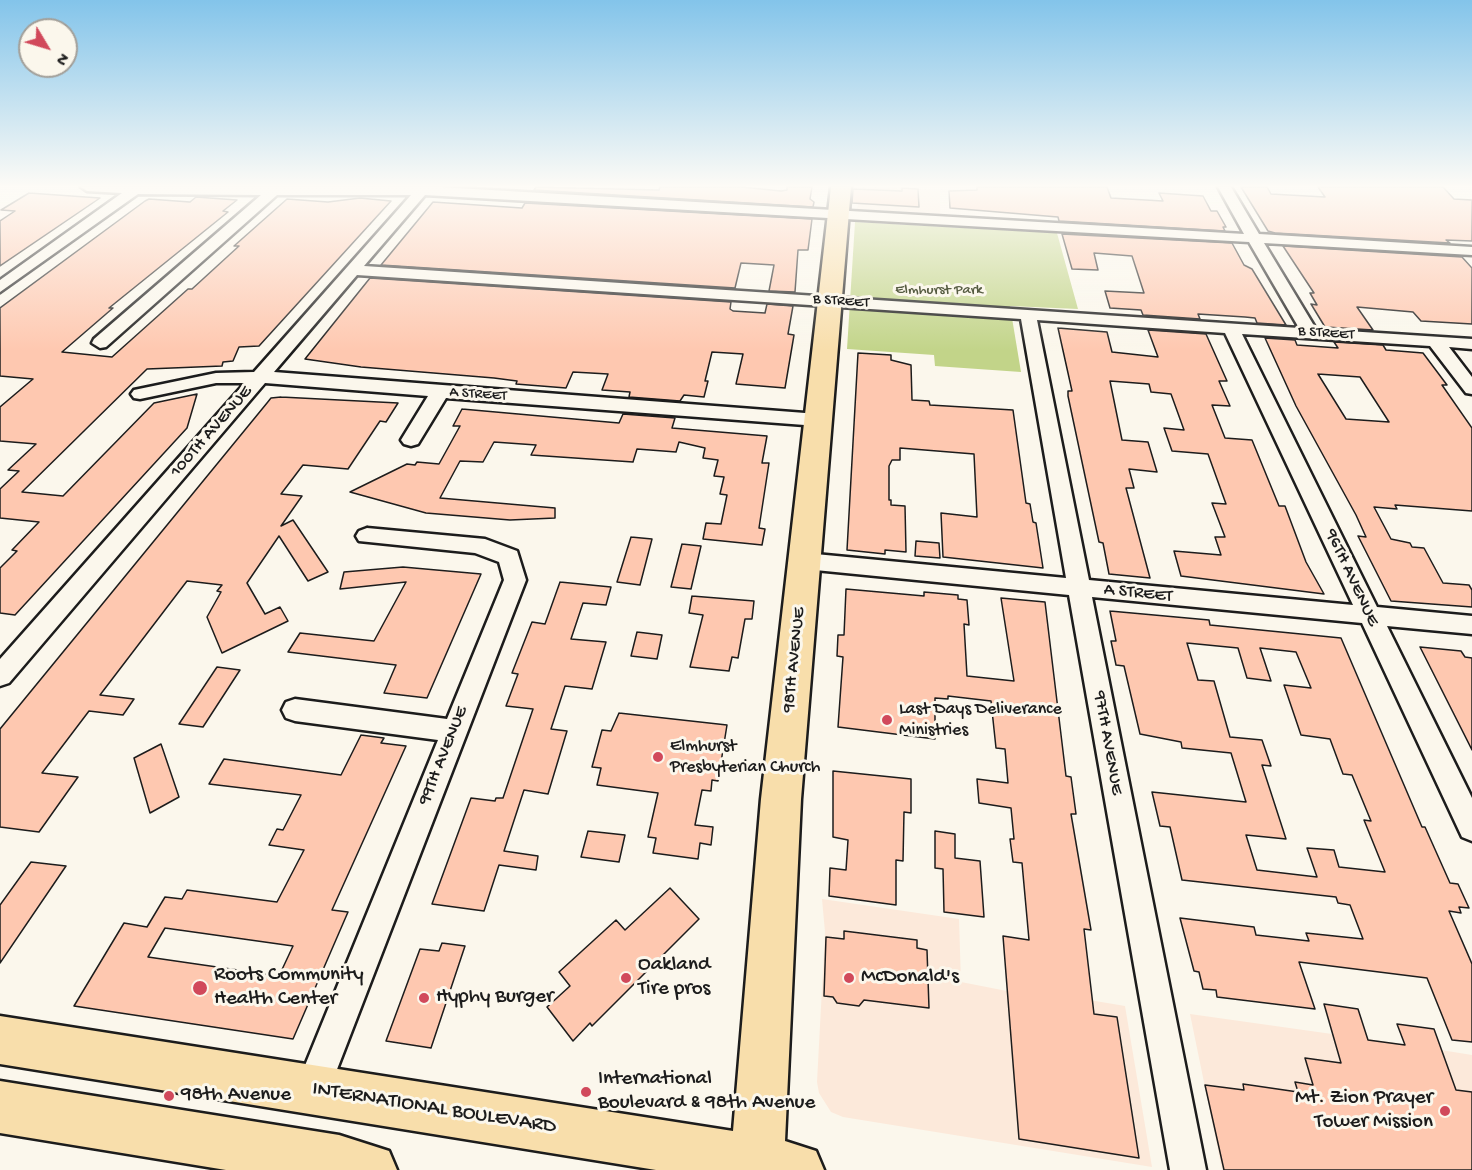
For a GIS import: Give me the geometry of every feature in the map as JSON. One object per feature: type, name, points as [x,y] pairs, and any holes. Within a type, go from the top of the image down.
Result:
[{"type":"main road","name":"98TH AVENUE","points":[[771,1167],[781,799],[836,242]]},
{"type":"main road","name":"INTERNATIONAL BOULEVARD","points":[[0,1040],[771,1167]]},
{"type":"main road","points":[[0,1107],[339,1162],[370,1170]]},
{"type":"street","points":[[0,287],[64,242]]},
{"type":"street","points":[[100,343],[216,242]]},
{"type":"street","name":"100TH AVENUE","points":[[0,676],[378,242]]},
{"type":"street","points":[[1256,242],[1310,333]]},
{"type":"street","points":[[1314,242],[1472,251]]},
{"type":"street","name":"B STREET","points":[[354,270],[1472,344]]},
{"type":"street","name":"97TH AVENUE","points":[[1028,315],[1188,1170]]},
{"type":"street","name":"96TH AVENUE","points":[[1231,328],[1472,828]]},
{"type":"street","points":[[1435,341],[1472,389]]},
{"type":"street","name":"A STREET","points":[[140,394],[216,378],[260,377],[818,420]]},
{"type":"street","points":[[411,440],[440,392]]},
{"type":"street","name":"99TH AVENUE","points":[[312,1090],[515,580],[508,556],[477,545],[367,536]]},
{"type":"street","name":"A STREET","points":[[805,561],[1472,625]]},
{"type":"street","points":[[295,710],[453,731]]},
{"type":"shaded area","points":[[822,899],[959,919],[961,982],[1012,992],[1012,987],[1125,1006],[1152,1167],[843,1117],[831,1112],[819,1093],[817,1082],[825,932]]},
{"type":"shaded area","points":[[1190,1014],[1403,1044],[1447,1170],[1222,1170]]},
{"type":"shaded area","points":[[1441,1050],[1472,1055],[1472,1132],[1456,1090]]},
{"type":"green space","name":"Elmhurst Park","points":[[854,242],[1059,242],[1078,309],[1010,306],[1021,372],[935,366],[934,355],[847,349]]},
{"type":"building","points":[[0,242],[36,242],[0,266]]},
{"type":"building","points":[[90,242],[191,242],[109,308],[113,308],[62,352],[112,357],[188,289],[192,289],[239,246],[234,246],[239,242],[354,242],[259,346],[239,347],[233,361],[223,362],[222,366],[147,369],[22,492],[63,496],[154,403],[197,394],[187,428],[15,615],[0,613],[0,568],[17,551],[12,550],[39,522],[0,518],[0,489],[19,471],[8,470],[36,444],[0,441],[0,407],[33,379],[0,376],[0,308]]},
{"type":"building","points":[[400,242],[809,242],[808,250],[798,250],[795,292],[769,291],[774,265],[741,263],[735,288],[381,265]]},
{"type":"building","points":[[1064,242],[1232,243],[1244,265],[1252,269],[1286,325],[1257,323],[1255,318],[1245,317],[1198,314],[1200,319],[1143,315],[1141,310],[1110,308],[1105,291],[1144,293],[1132,256],[1094,253],[1098,270],[1072,269]]},
{"type":"building","points":[[1283,246],[1462,257],[1472,268],[1472,324],[1421,321],[1413,312],[1357,307],[1373,330],[1325,327],[1311,304],[1317,305],[1310,293],[1314,293]]},
{"type":"building","points":[[370,278],[731,302],[730,309],[733,311],[765,313],[767,304],[793,306],[788,334],[794,335],[785,388],[736,384],[743,354],[712,352],[705,381],[708,381],[704,397],[684,395],[680,401],[629,397],[630,392],[602,390],[608,374],[573,372],[566,388],[516,384],[517,381],[494,378],[361,367],[305,359]]},
{"type":"building","points":[[1058,328],[1107,332],[1112,352],[1158,357],[1148,330],[1206,334],[1227,381],[1219,381],[1230,406],[1212,405],[1225,438],[1252,440],[1279,506],[1285,506],[1306,562],[1324,594],[1181,576],[1174,551],[1221,555],[1215,537],[1225,537],[1212,503],[1226,504],[1208,454],[1172,451],[1164,428],[1184,430],[1171,394],[1151,392],[1149,384],[1110,381],[1122,440],[1148,442],[1157,472],[1129,469],[1134,488],[1126,488],[1150,578],[1109,574],[1103,543],[1099,542],[1068,396],[1068,391],[1072,391]]},
{"type":"building","points":[[1265,338],[1295,340],[1297,345],[1338,348],[1334,342],[1383,345],[1386,350],[1423,353],[1447,385],[1442,385],[1472,428],[1472,511],[1395,505],[1397,509],[1374,507],[1391,539],[1410,543],[1412,547],[1424,548],[1443,583],[1469,585],[1472,590],[1472,607],[1391,601],[1358,536],[1366,537],[1356,515],[1296,406]],"holes":[[[1318,374],[1360,377],[1389,422],[1346,419]]]},
{"type":"building","points":[[858,353],[891,355],[891,360],[911,365],[912,400],[929,401],[930,405],[1013,410],[1026,503],[1030,504],[1033,522],[1036,523],[1043,568],[943,557],[941,513],[977,517],[974,454],[900,448],[900,460],[892,460],[889,466],[889,500],[891,500],[891,505],[905,506],[906,552],[885,550],[885,554],[847,550]]},
{"type":"building","points":[[271,398],[398,403],[386,422],[380,421],[348,469],[303,465],[281,494],[302,496],[281,526],[293,520],[328,572],[308,581],[279,536],[247,583],[265,614],[280,607],[288,621],[222,653],[207,617],[221,592],[217,591],[222,585],[187,581],[100,695],[134,699],[123,715],[89,711],[42,773],[78,777],[39,832],[0,827],[0,729]]},
{"type":"building","points":[[462,409],[619,423],[623,414],[675,418],[672,428],[767,436],[762,463],[769,463],[759,528],[765,529],[762,545],[703,539],[706,523],[721,524],[727,495],[720,494],[724,477],[714,476],[718,460],[703,458],[705,448],[679,442],[676,452],[637,449],[633,462],[531,455],[536,445],[494,442],[483,462],[460,461],[440,498],[555,508],[555,518],[510,520],[426,513],[350,492],[407,464],[415,465],[417,462],[439,464],[460,426],[453,426]]},
{"type":"building","points":[[631,537],[652,539],[640,585],[617,582]]},
{"type":"building","points":[[916,541],[939,543],[940,558],[915,556]]},
{"type":"building","points":[[682,544],[701,546],[691,589],[671,587]]},
{"type":"building","points":[[403,567],[481,574],[427,698],[384,693],[396,665],[288,652],[300,633],[374,641],[406,582],[340,589],[344,572]]},
{"type":"building","points":[[560,582],[611,587],[606,605],[583,603],[571,639],[606,642],[592,689],[565,686],[551,729],[567,731],[548,794],[524,790],[504,851],[538,856],[536,870],[499,865],[484,911],[432,904],[471,798],[495,801],[496,798],[503,798],[533,709],[506,706],[518,674],[512,673],[532,622],[545,624]]},
{"type":"building","points":[[846,589],[924,596],[924,592],[958,595],[958,599],[967,600],[969,625],[964,624],[967,676],[1014,681],[1001,598],[1045,602],[1066,776],[1071,777],[1076,814],[1071,814],[1091,930],[1084,929],[1094,1014],[1117,1017],[1139,1158],[1019,1139],[1003,936],[1029,940],[1022,863],[1013,862],[1010,839],[1014,839],[1011,808],[979,803],[977,779],[1008,783],[1005,749],[996,748],[991,701],[948,696],[948,699],[935,698],[935,739],[838,727],[843,657],[837,656],[838,635],[844,635]]},
{"type":"building","points":[[692,596],[754,601],[752,619],[745,619],[738,658],[732,657],[729,671],[690,667],[703,615],[689,613]]},
{"type":"building","points":[[1110,611],[1209,620],[1210,625],[1341,638],[1422,827],[1425,827],[1450,883],[1458,884],[1469,908],[1459,907],[1461,913],[1449,911],[1472,964],[1472,1042],[1452,1040],[1427,978],[1299,962],[1315,1009],[1217,997],[1216,990],[1203,989],[1199,972],[1194,971],[1180,918],[1254,927],[1256,935],[1309,941],[1306,933],[1363,939],[1350,905],[1338,903],[1336,897],[1182,880],[1170,827],[1160,826],[1152,792],[1246,802],[1231,753],[1182,748],[1181,742],[1140,734],[1124,666],[1116,665],[1111,641],[1116,641]],"holes":[[[1187,643],[1238,648],[1247,678],[1271,681],[1260,648],[1296,652],[1311,688],[1284,685],[1301,735],[1330,739],[1343,774],[1352,775],[1371,821],[1364,820],[1385,872],[1339,867],[1334,850],[1307,848],[1317,877],[1257,870],[1246,835],[1286,839],[1262,765],[1271,766],[1262,740],[1230,737],[1214,681],[1198,680]]]},
{"type":"building","points":[[637,632],[662,635],[657,659],[631,656]]},
{"type":"building","points":[[1420,647],[1461,651],[1465,657],[1472,658],[1472,750]]},
{"type":"building","points":[[217,667],[240,670],[203,727],[179,724]]},
{"type":"building","name":"Elmhurst Presbyterian Church","points":[[619,713],[727,725],[718,781],[712,780],[711,791],[702,790],[695,825],[713,827],[711,845],[700,843],[698,859],[653,853],[656,838],[648,837],[658,793],[597,785],[601,768],[592,767],[602,730],[611,731]]},
{"type":"building","points":[[361,735],[384,738],[381,743],[406,746],[332,910],[348,912],[293,1039],[74,1006],[124,923],[147,927],[165,897],[182,899],[187,890],[277,902],[304,850],[269,845],[277,829],[283,830],[301,795],[209,784],[224,759],[341,775]],"holes":[[[165,928],[293,946],[279,976],[148,957]]]},
{"type":"building","points":[[161,744],[179,797],[150,813],[134,758]]},
{"type":"building","points":[[833,771],[911,779],[911,813],[904,812],[903,861],[896,860],[896,905],[829,896],[830,868],[846,870],[848,840],[833,837]]},
{"type":"building","points":[[588,831],[625,835],[619,862],[581,857]]},
{"type":"building","points":[[935,831],[955,834],[955,858],[980,861],[984,917],[944,912],[943,869],[935,868]]},
{"type":"building","points":[[31,862],[66,866],[0,963],[0,905]]},
{"type":"building","points":[[670,888],[699,919],[592,1026],[590,1023],[573,1041],[547,1007],[570,986],[559,972],[616,920],[625,930]]},
{"type":"building","points":[[844,931],[917,940],[917,948],[927,950],[929,1008],[864,1000],[859,1006],[837,1003],[833,997],[824,996],[826,937],[844,939]]},
{"type":"building","name":"Hyphy Burger","points":[[442,943],[465,946],[431,1048],[386,1041],[420,949],[439,951]]},
{"type":"building","points":[[1324,1004],[1358,1009],[1368,1040],[1405,1045],[1397,1024],[1434,1029],[1456,1090],[1472,1092],[1472,1170],[1224,1170],[1205,1085],[1244,1090],[1243,1084],[1298,1092],[1295,1082],[1313,1085],[1305,1058],[1341,1063]]},
{"type":"place","name":"Last Days Deliverance Ministries","points":[[887,720]]},
{"type":"place","name":"Elmhurst Presbyterian Church","points":[[658,757]]},
{"type":"place","name":"Oakland Tire pros","points":[[626,978]]},
{"type":"place","name":"McDonald's","points":[[849,978]]},
{"type":"place","name":"Roots Community Health Center","points":[[200,988]]},
{"type":"place","name":"Hyphy Burger","points":[[424,998]]},
{"type":"place","name":"International Boulevard & 98th Avenue","points":[[586,1092]]},
{"type":"place","name":"98th Avenue","points":[[169,1096]]},
{"type":"place","name":"Mt. Zion Prayer Tower Mission","points":[[1445,1111]]}]
